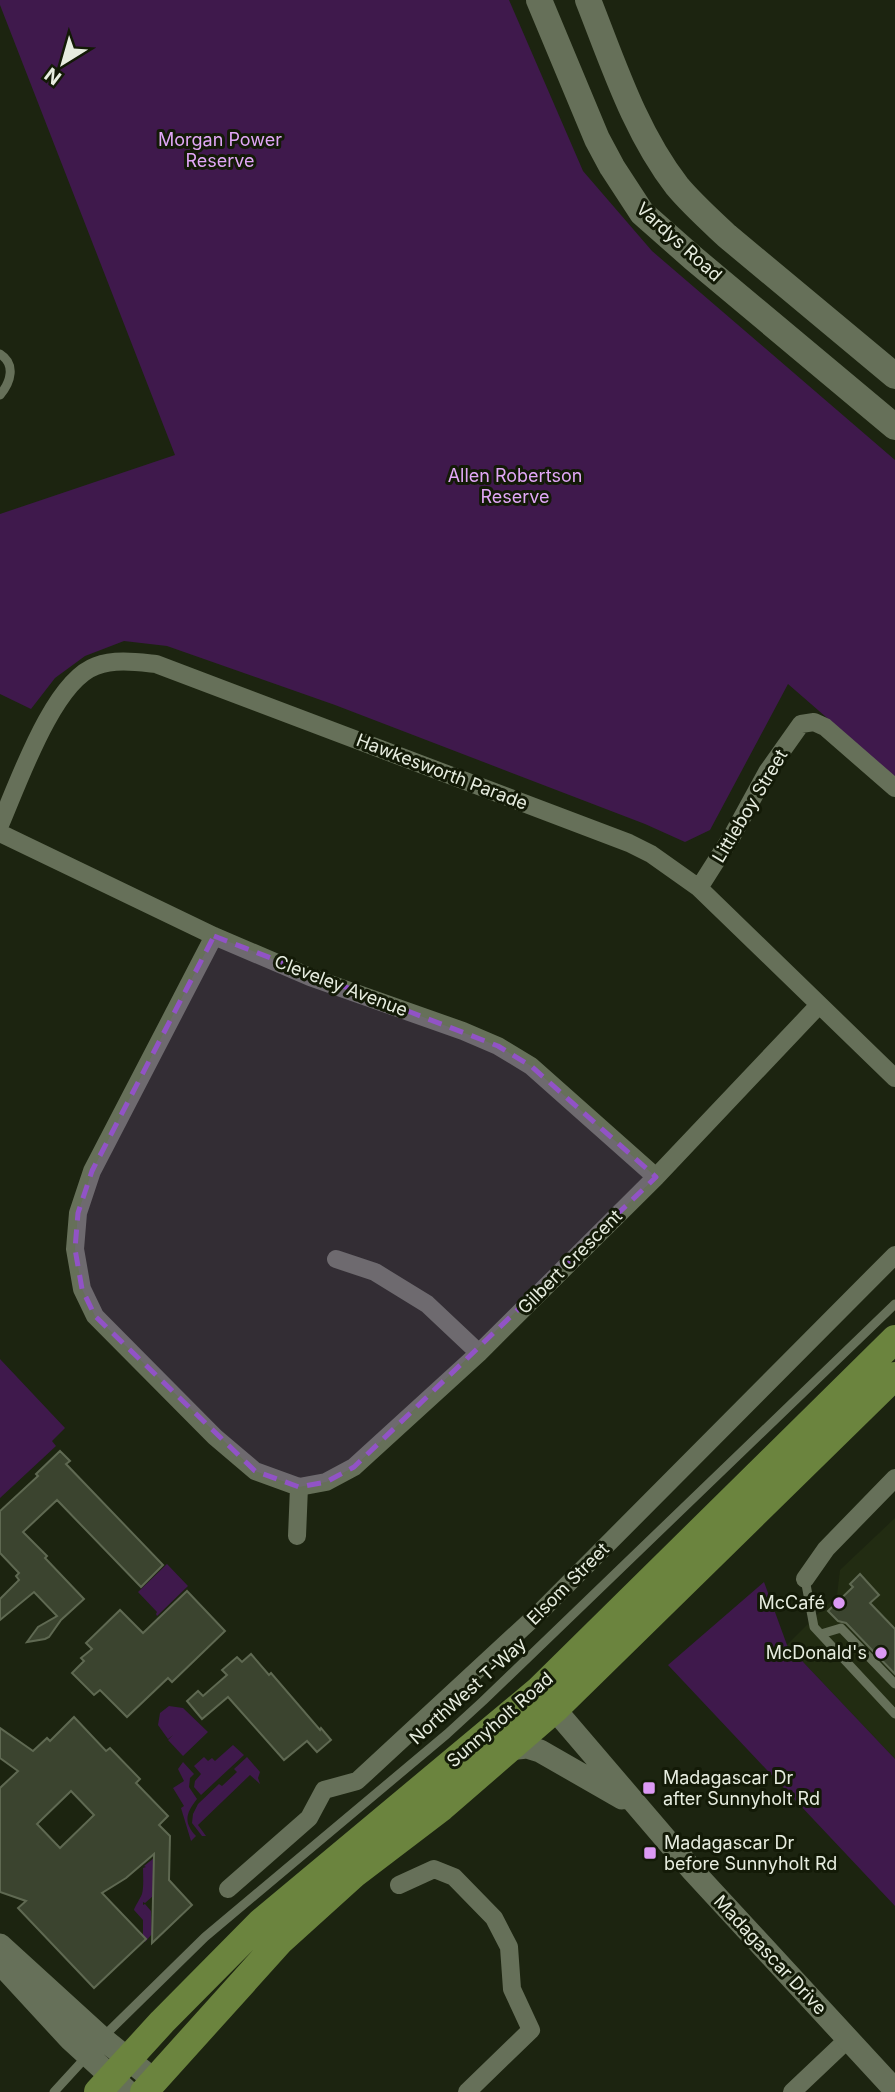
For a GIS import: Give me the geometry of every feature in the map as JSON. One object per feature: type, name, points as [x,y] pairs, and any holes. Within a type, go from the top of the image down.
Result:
[{"type":"main road","name":"Vardys Road","points":[[539,0],[597,139],[617,176],[642,212],[895,427]]},
{"type":"main road","name":"Vardys Road","points":[[588,0],[646,137],[678,187],[727,236],[895,376]]},
{"type":"main road","name":"Sunnyholt Road","points":[[116,2080],[260,1923],[547,1699],[891,1360]]},
{"type":"main road","name":"Sunnyholt Road","points":[[149,2086],[281,1940],[354,1874],[442,1807],[508,1749],[547,1699]]},
{"type":"street","name":"Hawkesworth Parade","points":[[0,825],[50,712],[73,681],[95,666],[121,662],[156,664],[629,843],[651,854],[699,888],[895,1079]]},
{"type":"street","name":"Littleboy Street","points":[[699,888],[732,836],[767,772],[801,724],[814,722],[825,727],[895,788]]},
{"type":"street","name":"Cleveley Avenue","points":[[0,833],[214,936],[310,977],[498,1046],[531,1066],[656,1177]]},
{"type":"street","points":[[214,936],[92,1171],[78,1213],[75,1249],[82,1289],[95,1316],[215,1437],[255,1471],[299,1487],[297,1536]]},
{"type":"street","name":"Gilbert Crescent","points":[[299,1487],[326,1482],[354,1466],[479,1353],[656,1177],[819,1005]]},
{"type":"street","name":"Elsom Street","points":[[228,1889],[309,1818],[324,1790],[357,1781],[542,1610],[895,1255]]},
{"type":"street","points":[[336,1259],[375,1272],[427,1304],[479,1353]]},
{"type":"street","points":[[805,1579],[826,1549],[895,1478]]},
{"type":"street","name":"Madagascar Drive","points":[[547,1699],[751,1935],[895,2090]]},
{"type":"street","points":[[508,1749],[527,1748],[540,1751],[640,1809]]},
{"type":"street","points":[[399,1885],[434,1869],[454,1877],[494,1918],[509,1947],[512,1989],[531,2030],[467,2092]]},
{"type":"street","points":[[0,1945],[102,2038],[116,2080]]},
{"type":"street","points":[[0,1963],[87,2055],[116,2080],[149,2086]]},
{"type":"street","points":[[792,2092],[848,2039]]},
{"type":"lane","points":[[0,354],[8,361],[10,369],[7,385],[0,395]]},
{"type":"lane","name":"NorthWest T-Way","points":[[54,2092],[102,2038],[205,1937],[483,1701],[895,1304]]},
{"type":"lane","points":[[805,1579],[814,1627],[895,1714]]},
{"type":"lane","points":[[821,1634],[841,1629],[895,1684]]},
{"type":"highlighted area","points":[[214,936],[498,1046],[531,1066],[656,1177],[354,1467],[326,1482],[299,1487],[255,1471],[95,1316],[82,1289],[75,1249],[78,1213],[92,1171]]},
{"type":"shaded area","points":[[895,1518],[895,1759],[787,1645],[837,1595],[840,1570]]},
{"type":"green space","name":"Allen Robertson Reserve","points":[[0,0],[509,0],[583,171],[652,251],[895,460],[895,777],[788,684],[710,830],[685,842],[645,824],[335,705],[167,646],[124,641],[85,656],[55,678],[31,709],[0,694],[0,514],[175,455]]},
{"type":"green space","points":[[0,1359],[65,1428],[52,1441],[56,1446],[0,1498]]},
{"type":"green space","points":[[167,1564],[188,1586],[157,1616],[157,1612],[138,1592]]},
{"type":"green space","points":[[764,1582],[787,1645],[895,1759],[895,1906],[668,1665]]},
{"type":"green space","points":[[169,1706],[183,1708],[208,1732],[183,1756],[168,1740],[173,1735],[168,1739],[158,1725],[160,1713]]},
{"type":"green space","points":[[233,1745],[244,1755],[201,1795],[194,1787],[201,1774],[194,1766],[204,1757],[208,1761],[212,1758],[215,1761]]},
{"type":"green space","points":[[247,1757],[260,1772],[260,1784],[250,1775],[198,1825],[206,1836],[202,1836],[192,1823],[198,1804],[219,1784],[222,1786],[237,1772],[234,1769]]},
{"type":"green space","points":[[183,1762],[194,1774],[190,1778],[189,1787],[197,1799],[188,1818],[189,1826],[196,1836],[191,1841],[181,1808],[184,1806],[173,1788],[184,1781],[178,1769]]},
{"type":"green space","points":[[154,1858],[153,1896],[143,1902],[151,1911],[152,1934],[145,1942],[143,1920],[134,1910],[142,1894],[143,1868]]},
{"type":"building","points":[[60,1451],[70,1461],[66,1464],[163,1565],[141,1587],[57,1500],[23,1532],[84,1599],[61,1620],[49,1637],[27,1642],[38,1627],[57,1616],[34,1592],[0,1620],[0,1599],[19,1580],[16,1576],[19,1573],[0,1553],[0,1511],[38,1476],[36,1474]]},
{"type":"building","name":"McDonald's","points":[[860,1574],[879,1595],[870,1603],[895,1629],[895,1674],[846,1623],[838,1621],[828,1611],[853,1587],[850,1584]]},
{"type":"building","points":[[187,1591],[225,1631],[172,1682],[168,1678],[127,1717],[100,1690],[94,1695],[72,1673],[84,1661],[81,1658],[92,1649],[86,1643],[120,1610],[143,1633]]},
{"type":"building","points":[[251,1654],[331,1740],[317,1752],[307,1741],[284,1760],[228,1697],[202,1719],[187,1701],[198,1691],[203,1696],[227,1675],[222,1670],[237,1657],[242,1662]]},
{"type":"building","points":[[74,1717],[106,1751],[110,1748],[140,1779],[136,1783],[168,1816],[159,1825],[170,1836],[169,1880],[192,1905],[152,1943],[154,1854],[126,1878],[102,1893],[146,1939],[94,1988],[18,1908],[26,1901],[0,1892],[0,1788],[18,1771],[0,1758],[0,1728],[33,1751],[47,1738],[50,1741]],"holes":[[[71,1791],[94,1815],[60,1848],[37,1824]]]},
{"type":"place","name":"McCafé","points":[[839,1603]]},
{"type":"place","name":"McDonald's","points":[[881,1653]]},
{"type":"place","name":"Madagascar Dr after Sunnyholt Rd","points":[[649,1788]]},
{"type":"place","name":"Madagascar Dr before Sunnyholt Rd","points":[[650,1853]]},
{"type":"park label","name":"Morgan Power Reserve","points":[[220,150]]}]
